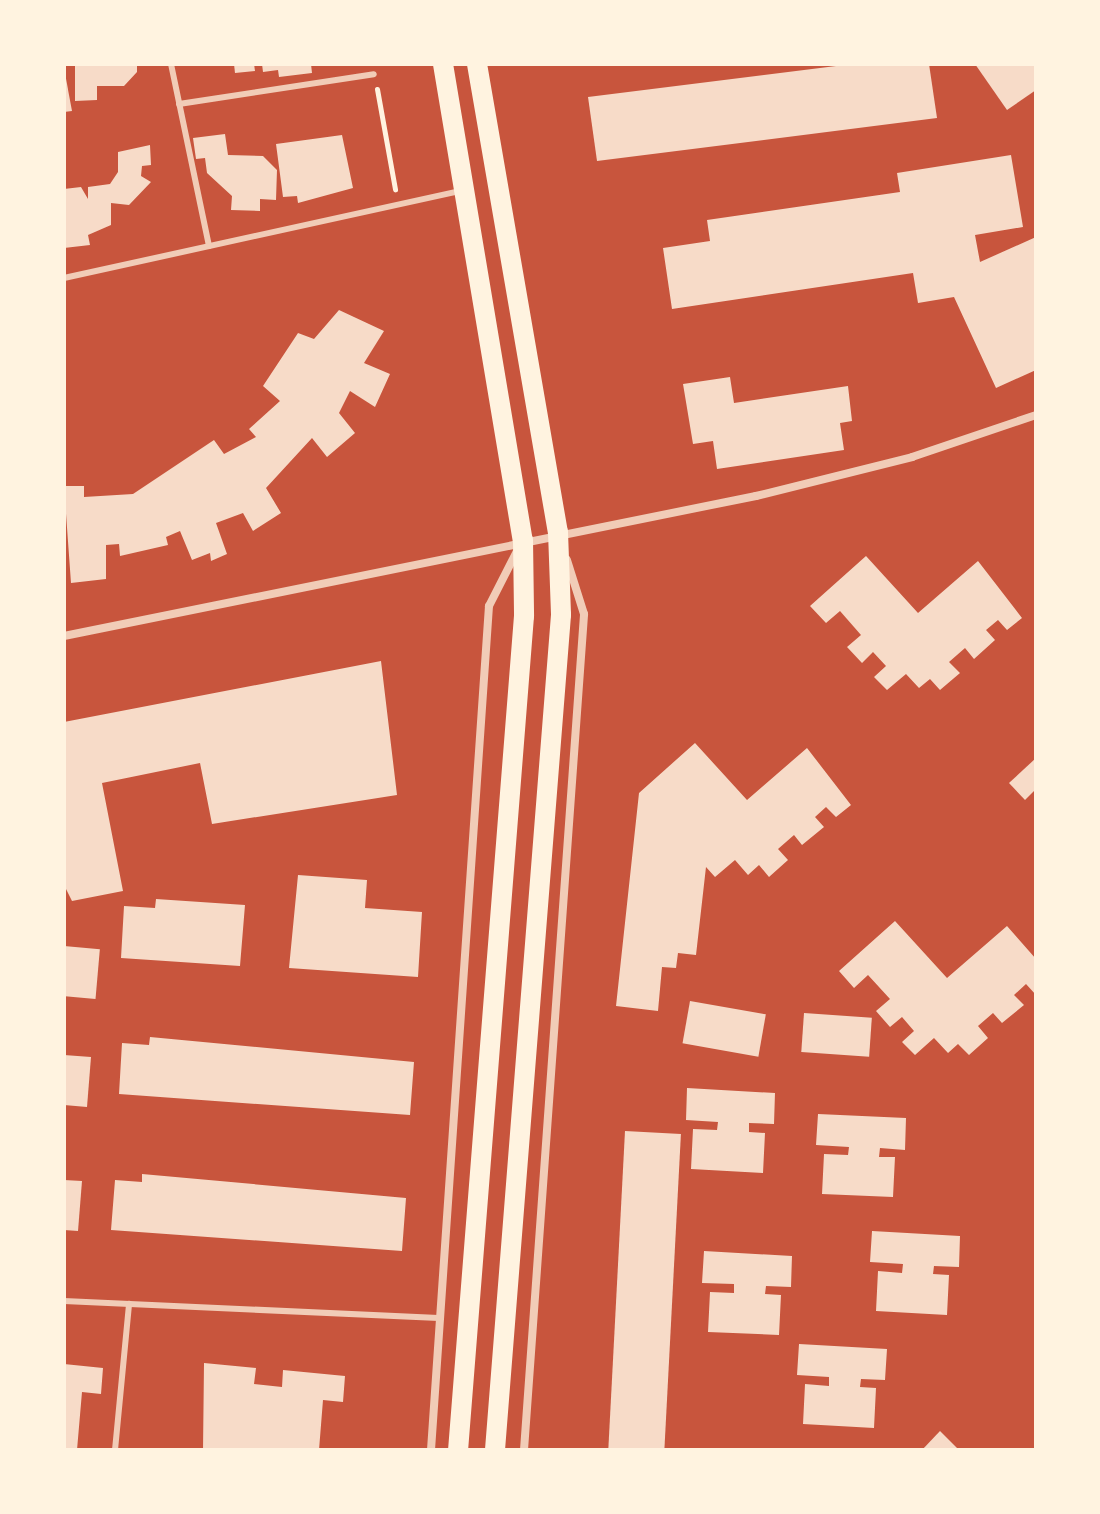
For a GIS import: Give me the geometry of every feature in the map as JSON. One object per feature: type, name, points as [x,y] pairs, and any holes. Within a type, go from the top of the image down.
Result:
[{"type":"main road","points":[[443,64],[523,540],[524,616],[458,1450]]},
{"type":"main road","points":[[477,64],[558,532],[561,615],[496,1441]]},
{"type":"street","points":[[64,636],[835,477],[1036,415]]},
{"type":"street","points":[[524,1450],[584,614],[558,532]]},
{"type":"street","points":[[431,1450],[489,606],[523,540]]},
{"type":"lane","points":[[171,64],[209,246]]},
{"type":"lane","points":[[179,104],[374,74]]},
{"type":"lane","points":[[64,278],[464,190]]},
{"type":"lane","points":[[64,1301],[439,1318]]},
{"type":"lane","points":[[115,1450],[129,1304]]},
{"type":"path","points":[[374,74],[397,205]]},
{"type":"building","points":[[75,64],[137,64],[137,72],[124,86],[97,86],[97,100],[75,101]]},
{"type":"building","points":[[234,64],[254,64],[255,71],[235,73]]},
{"type":"building","points":[[262,64],[311,64],[312,73],[279,77],[278,70],[263,72]]},
{"type":"building","points":[[852,64],[929,64],[937,118],[597,161],[588,97]]},
{"type":"building","points":[[975,64],[1036,64],[1036,90],[1007,110]]},
{"type":"building","points":[[64,68],[72,111],[64,112]]},
{"type":"building","points":[[225,134],[228,155],[263,156],[277,170],[276,200],[260,199],[260,211],[231,210],[232,196],[207,173],[205,158],[196,159],[193,138]]},
{"type":"building","points":[[342,135],[353,188],[298,203],[297,196],[283,197],[276,144]]},
{"type":"building","points":[[150,145],[151,165],[142,166],[141,176],[151,182],[129,205],[111,203],[111,225],[88,235],[90,245],[64,248],[64,189],[81,187],[88,199],[88,187],[110,184],[118,172],[118,152]]},
{"type":"building","points":[[1011,155],[1023,227],[975,235],[980,262],[1036,237],[1036,370],[996,388],[954,297],[918,303],[913,273],[672,309],[663,248],[710,241],[707,220],[900,192],[897,173]]},
{"type":"building","points":[[339,310],[384,331],[364,363],[390,374],[375,407],[350,391],[339,413],[355,433],[327,457],[312,438],[266,488],[281,513],[253,531],[243,513],[216,523],[227,554],[211,561],[210,553],[192,560],[180,531],[166,537],[168,545],[120,556],[119,544],[106,545],[106,579],[71,583],[64,486],[84,486],[84,497],[133,494],[214,440],[224,454],[256,437],[249,429],[280,401],[263,386],[298,333],[314,339]]},
{"type":"building","points":[[730,377],[734,403],[848,386],[852,421],[840,423],[844,450],[717,469],[713,441],[693,444],[683,384]]},
{"type":"building","points":[[866,556],[918,613],[978,561],[1022,618],[1007,630],[998,620],[986,630],[995,640],[974,659],[965,648],[949,662],[960,673],[940,690],[930,679],[919,688],[906,674],[887,690],[874,677],[886,666],[873,652],[862,663],[847,647],[861,635],[840,611],[826,623],[810,606]]},
{"type":"building","points":[[381,661],[397,795],[212,824],[200,763],[102,783],[123,891],[72,901],[64,885],[64,722]]},
{"type":"building","points":[[695,743],[747,800],[807,748],[851,805],[836,817],[826,807],[815,817],[824,827],[802,845],[794,835],[778,849],[788,860],[769,877],[759,865],[748,875],[735,860],[715,877],[706,867],[696,955],[678,953],[676,968],[662,967],[658,1011],[616,1006],[639,793]]},
{"type":"building","points":[[1036,758],[1036,789],[1025,800],[1009,783]]},
{"type":"building","points":[[298,875],[367,880],[365,908],[422,912],[418,977],[289,968]]},
{"type":"building","points":[[156,899],[245,905],[240,966],[121,958],[124,906],[155,908]]},
{"type":"building","points":[[895,921],[947,978],[1007,926],[1036,959],[1036,995],[1026,984],[1014,995],[1024,1005],[1002,1023],[993,1013],[978,1026],[988,1038],[969,1055],[958,1044],[948,1053],[934,1038],[915,1055],[902,1042],[914,1031],[902,1017],[890,1027],[876,1011],[890,999],[868,975],[854,988],[839,971]]},
{"type":"building","points":[[64,946],[100,949],[96,999],[64,996]]},
{"type":"building","points":[[690,1001],[766,1014],[758,1057],[683,1043]]},
{"type":"building","points":[[804,1013],[872,1018],[869,1057],[801,1052]]},
{"type":"building","points":[[150,1037],[414,1062],[410,1115],[119,1094],[122,1043],[149,1045]]},
{"type":"building","points":[[64,1055],[91,1057],[87,1107],[64,1105]]},
{"type":"building","points":[[687,1088],[775,1093],[774,1124],[749,1123],[749,1132],[765,1133],[763,1173],[691,1169],[693,1129],[717,1130],[718,1122],[686,1120]]},
{"type":"building","points":[[818,1114],[906,1118],[905,1150],[880,1148],[879,1157],[895,1157],[893,1197],[822,1194],[824,1154],[848,1155],[849,1147],[816,1145]]},
{"type":"building","points":[[625,1131],[681,1134],[664,1450],[608,1450]]},
{"type":"building","points":[[142,1174],[406,1198],[402,1251],[111,1230],[115,1180],[142,1182]]},
{"type":"building","points":[[64,1180],[82,1181],[78,1231],[64,1230]]},
{"type":"building","points":[[872,1231],[960,1236],[959,1267],[934,1266],[933,1274],[949,1275],[947,1315],[876,1311],[878,1271],[902,1273],[903,1264],[870,1262]]},
{"type":"building","points":[[704,1251],[792,1256],[791,1287],[766,1286],[765,1294],[781,1295],[779,1335],[708,1332],[710,1292],[734,1293],[734,1284],[702,1283]]},
{"type":"building","points":[[799,1344],[887,1349],[885,1380],[861,1379],[860,1387],[876,1388],[874,1428],[803,1424],[805,1384],[829,1386],[829,1377],[797,1375]]},
{"type":"building","points":[[204,1363],[256,1368],[254,1384],[282,1387],[283,1370],[345,1376],[343,1402],[323,1400],[319,1450],[203,1450]]},
{"type":"building","points":[[64,1364],[103,1368],[101,1394],[82,1392],[77,1450],[64,1450]]},
{"type":"building","points":[[940,1431],[959,1450],[922,1450]]}]
